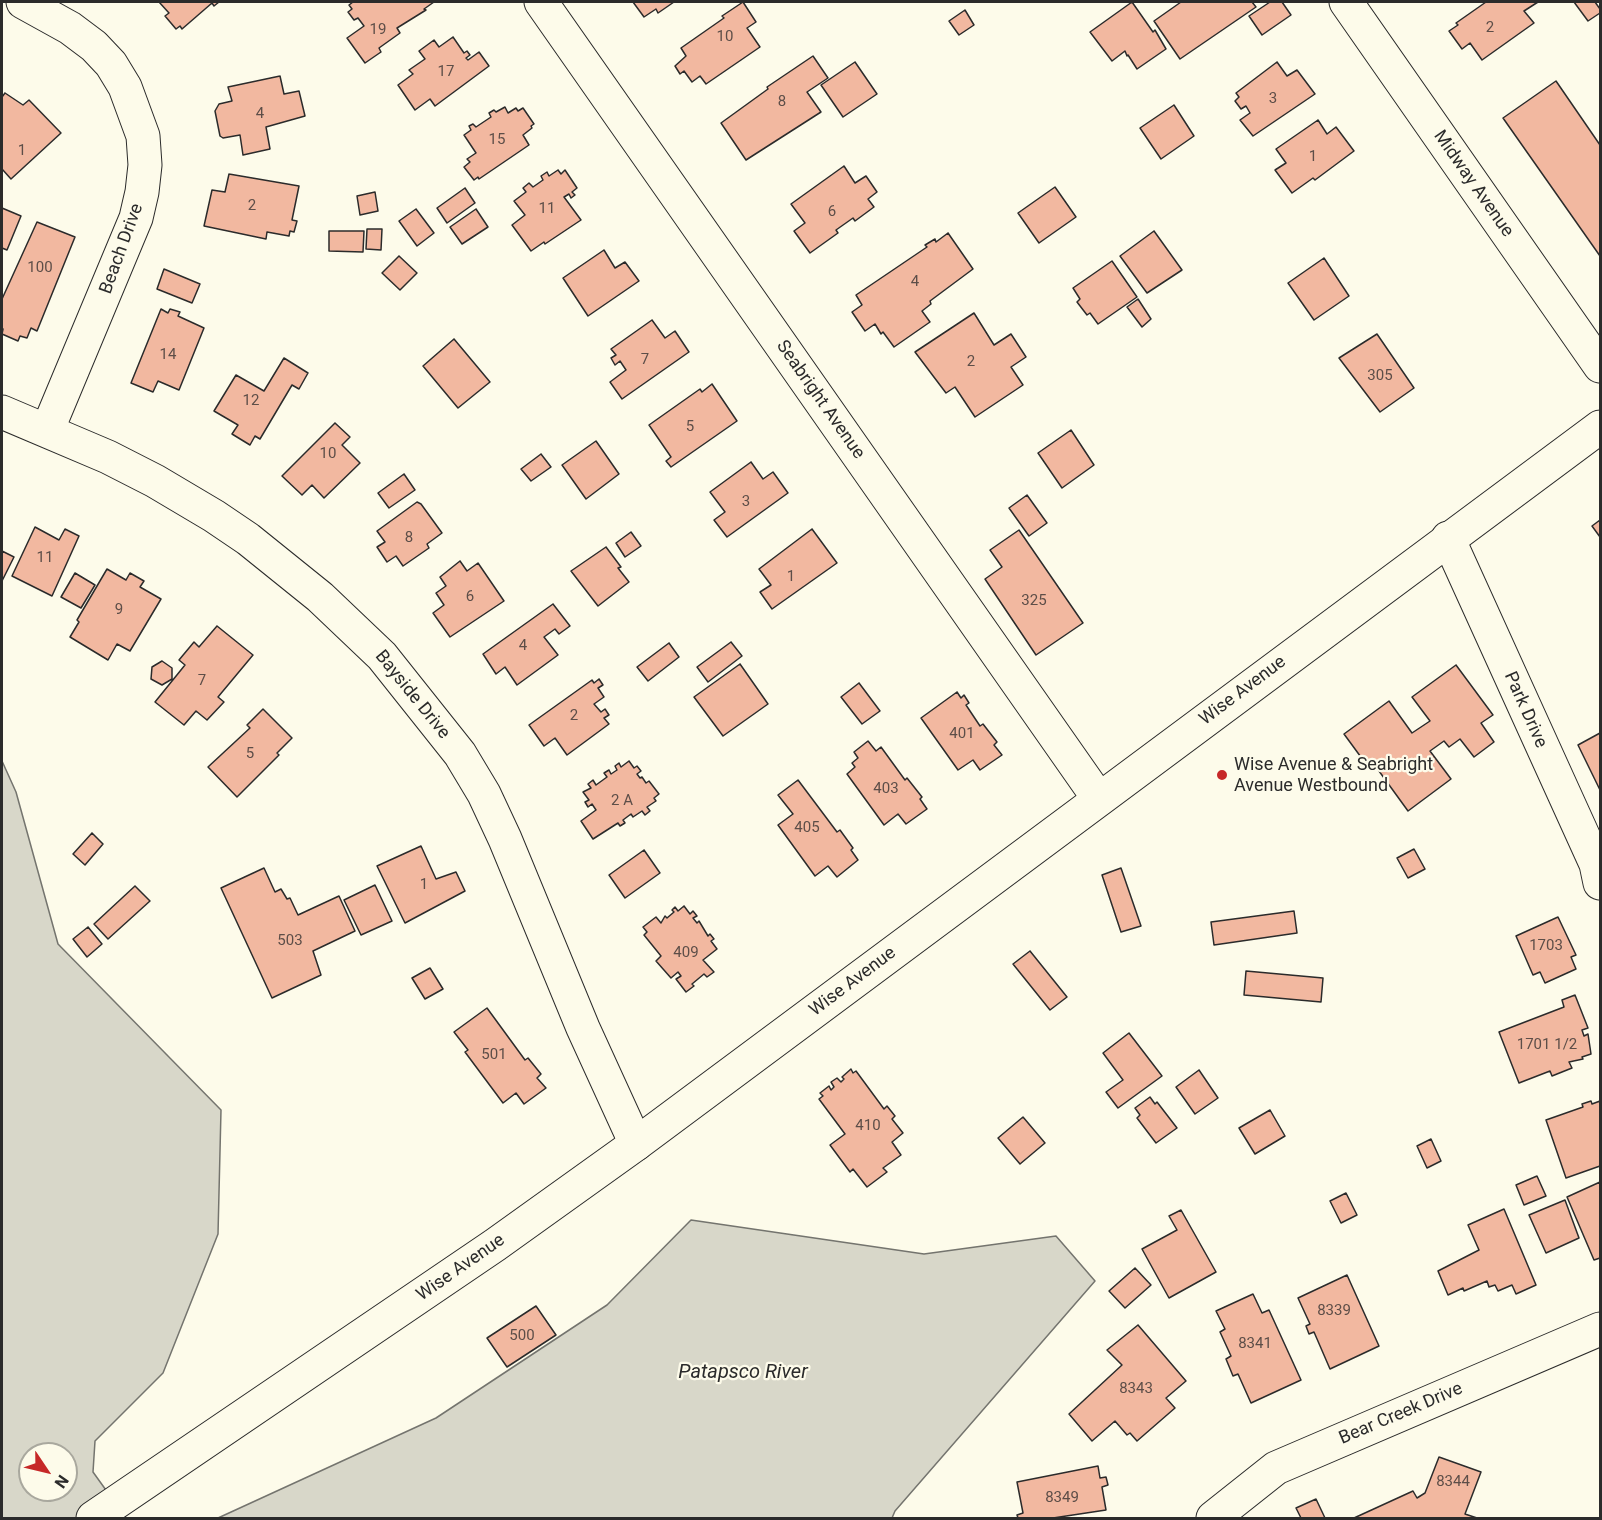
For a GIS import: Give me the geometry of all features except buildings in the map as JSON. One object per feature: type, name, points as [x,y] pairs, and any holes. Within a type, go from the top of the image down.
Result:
[{"type":"street","name":"Beach Drive","points":[[23,2],[70,28],[94,46],[111,64],[125,87],[143,136],[145,165],[136,218],[47,431]]},
{"type":"street","name":"Seabright Avenue","points":[[541,2],[1099,799]]},
{"type":"street","name":"Midway Avenue","points":[[1346,2],[1600,366]]},
{"type":"street","name":"Bayside Drive","points":[[2,412],[108,457],[155,481],[248,539],[320,597],[355,629],[407,686],[460,754],[484,794],[505,839],[583,1028],[636,1144]]},
{"type":"street","name":"Wise Avenue","points":[[93,1518],[495,1245],[636,1144],[1600,427]]},
{"type":"street","name":"Park Drive","points":[[1448,538],[1599,869]]},
{"type":"street","name":"Bear Creek Drive","points":[[1213,1518],[1276,1468],[1600,1329]]},
{"type":"water","points":[[2,761],[16,792],[58,944],[221,1110],[218,1234],[163,1373],[95,1441],[93,1472],[126,1518],[2,1518]]},
{"type":"water","name":"Patapsco River","points":[[691,1220],[924,1254],[1056,1236],[1095,1281],[895,1511],[892,1518],[218,1518],[436,1418],[607,1305]]},
{"type":"place","name":"Wise Avenue & Seabright Avenue Westbound","points":[[1222,775]]}]
